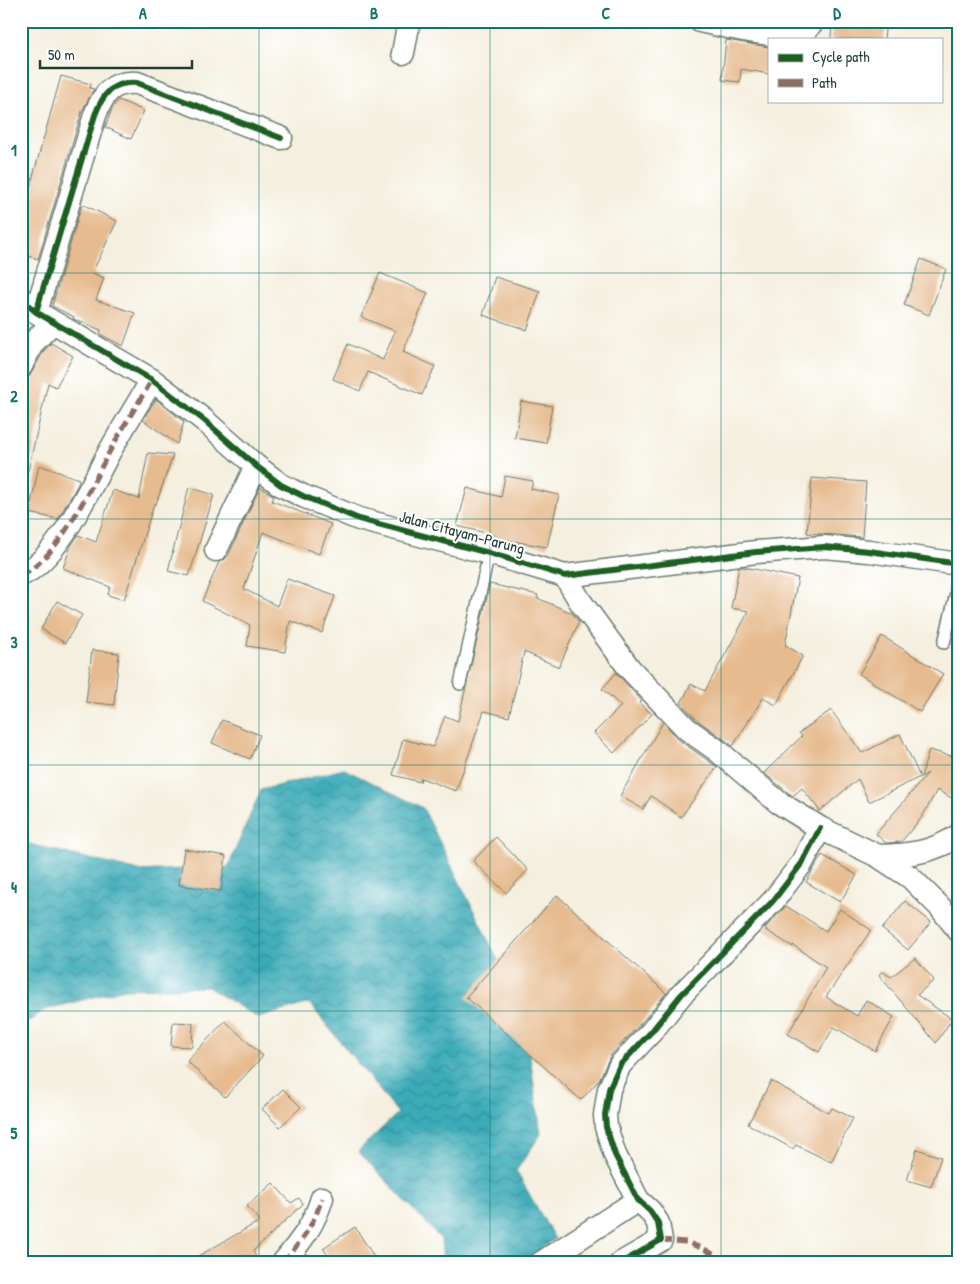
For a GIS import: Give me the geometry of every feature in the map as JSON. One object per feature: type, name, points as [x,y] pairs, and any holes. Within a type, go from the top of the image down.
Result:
[{"type":"street","points":[[403,53],[409,21]]},
{"type":"street","points":[[700,21],[777,34],[794,35],[803,33],[812,21]]},
{"type":"street","points":[[21,366],[32,344],[37,311],[95,115],[100,101],[115,86],[126,82],[137,83],[281,138]]},
{"type":"street","name":"Jalan Citayam-Parung","points":[[37,311],[152,380],[205,421],[256,466],[281,485],[358,519],[489,553],[565,576],[756,552],[824,547],[869,551],[958,564]]},
{"type":"street","points":[[21,575],[42,561],[72,521],[110,450],[152,380]]},
{"type":"street","points":[[216,550],[256,466]]},
{"type":"street","points":[[565,576],[580,601],[630,668],[687,728],[718,751],[778,802],[820,828],[878,856],[910,877],[940,907],[959,931]]},
{"type":"street","points":[[656,1263],[661,1240],[658,1223],[650,1211],[638,1200],[615,1155],[606,1127],[605,1115],[609,1089],[620,1065],[652,1031],[681,995],[773,901],[802,863],[820,828]]},
{"type":"street","points":[[878,856],[908,855],[923,852],[946,844],[959,835]]},
{"type":"street","points":[[283,1263],[307,1233],[317,1215],[322,1198]]},
{"type":"street","points":[[541,1263],[638,1200]]},
{"type":"street","points":[[621,1263],[661,1240]]},
{"type":"lane","points":[[460,684],[489,553]]},
{"type":"lane","points":[[944,643],[956,592],[958,564]]},
{"type":"water","points":[[344,769],[423,808],[506,976],[527,1036],[541,1134],[516,1171],[555,1239],[521,1263],[443,1263],[441,1239],[358,1151],[398,1113],[309,1003],[258,1018],[208,987],[125,989],[44,1010],[21,1027],[21,842],[139,871],[228,867],[261,790]]},
{"type":"building","points":[[832,21],[886,21],[884,38],[831,38]]},
{"type":"building","points":[[726,40],[768,47],[768,74],[741,69],[740,82],[722,80]]},
{"type":"building","points":[[61,76],[91,84],[90,88],[94,89],[82,111],[38,259],[21,254],[21,219]]},
{"type":"building","points":[[119,100],[144,111],[131,139],[105,127],[113,107]]},
{"type":"building","points":[[82,204],[117,221],[92,273],[104,278],[96,300],[135,313],[123,346],[100,334],[101,330],[73,319],[74,317],[52,306]]},
{"type":"building","points":[[921,259],[946,269],[929,315],[904,305]]},
{"type":"building","points":[[380,273],[428,293],[403,352],[435,366],[422,395],[368,372],[360,391],[333,379],[348,344],[383,360],[395,331],[361,317]]},
{"type":"building","points":[[495,277],[540,291],[527,330],[483,315]]},
{"type":"building","points":[[51,343],[73,356],[56,387],[48,383],[28,471],[21,471],[21,380],[29,377],[43,352]]},
{"type":"building","points":[[156,399],[184,422],[177,444],[143,420]]},
{"type":"building","points":[[521,401],[552,406],[546,443],[515,438]]},
{"type":"building","points":[[148,453],[173,455],[156,504],[154,504],[124,600],[108,595],[110,587],[63,568],[71,546],[78,535],[96,542],[113,490],[139,499]]},
{"type":"building","points":[[39,465],[79,479],[58,519],[29,513]]},
{"type":"building","points":[[505,476],[533,481],[531,489],[559,495],[547,547],[494,538],[494,535],[457,526],[467,488],[501,497]]},
{"type":"building","points":[[812,478],[866,482],[862,537],[807,533]]},
{"type":"building","points":[[189,487],[214,495],[189,576],[168,571]]},
{"type":"building","points":[[260,487],[274,496],[272,501],[331,524],[319,554],[263,532],[244,589],[277,606],[287,579],[335,596],[322,633],[290,621],[285,652],[247,646],[250,625],[202,601],[219,562],[228,556]]},
{"type":"building","points":[[739,567],[798,578],[785,645],[803,656],[776,705],[763,698],[733,746],[696,719],[681,703],[691,684],[705,691],[749,611],[731,608]]},
{"type":"building","points":[[490,584],[538,595],[537,598],[572,613],[579,622],[559,667],[524,652],[509,717],[484,711],[456,791],[421,778],[420,782],[393,775],[403,739],[433,747],[445,716],[458,721]]},
{"type":"building","points":[[57,601],[82,615],[65,643],[41,629]]},
{"type":"building","points":[[882,636],[943,674],[920,712],[859,674]]},
{"type":"building","points":[[92,650],[119,653],[114,705],[86,702]]},
{"type":"building","points":[[616,673],[642,701],[639,703],[652,714],[614,753],[594,733],[621,706],[602,689]]},
{"type":"building","points":[[831,710],[862,753],[900,734],[920,777],[869,802],[858,779],[820,811],[802,788],[793,796],[764,773],[802,736],[799,733]]},
{"type":"building","points":[[222,720],[260,735],[250,759],[212,743]]},
{"type":"building","points":[[663,722],[679,740],[717,767],[681,817],[651,796],[643,809],[620,796]]},
{"type":"building","points":[[929,750],[959,758],[959,802],[937,790],[922,817],[901,842],[886,843],[876,834],[928,773],[921,777]]},
{"type":"building","points":[[496,837],[528,870],[506,893],[473,861]]},
{"type":"building","points":[[184,849],[226,856],[221,891],[179,885]]},
{"type":"building","points":[[822,855],[857,875],[840,902],[806,882]]},
{"type":"building","points":[[557,895],[666,993],[610,1056],[599,1080],[581,1100],[466,997]]},
{"type":"building","points":[[905,901],[931,922],[908,950],[882,929]]},
{"type":"building","points":[[786,906],[826,931],[840,909],[871,930],[826,997],[857,1016],[866,1000],[894,1017],[875,1051],[834,1027],[819,1052],[788,1034],[826,967],[793,945],[793,947],[764,929]]},
{"type":"building","points":[[915,958],[934,980],[917,995],[952,1019],[936,1043],[879,975],[882,971],[891,977]]},
{"type":"building","points":[[225,1021],[263,1056],[225,1097],[187,1061]]},
{"type":"building","points":[[173,1022],[193,1023],[192,1047],[171,1046]]},
{"type":"building","points":[[771,1081],[829,1113],[832,1108],[853,1118],[831,1162],[796,1145],[793,1149],[748,1124]]},
{"type":"building","points":[[283,1089],[301,1107],[280,1127],[262,1109]]},
{"type":"building","points":[[917,1149],[941,1157],[931,1187],[907,1180]]},
{"type":"building","points":[[273,1183],[291,1203],[299,1198],[303,1204],[253,1251],[259,1263],[186,1263],[260,1221],[247,1206]]},
{"type":"building","points":[[355,1227],[378,1263],[333,1263],[323,1248]]},
{"type":"marked path","points":[[21,575],[48,554],[61,538],[152,380]]},
{"type":"marked path","points":[[283,1263],[306,1232],[322,1198]]},
{"type":"marked path","points":[[661,1240],[686,1242],[706,1250],[728,1263]]},
{"type":"cycle path","points":[[36,312],[95,115],[101,101],[110,90],[121,84],[137,83],[281,138]]},
{"type":"cycle path","points":[[21,299],[36,312],[152,380],[205,421],[256,466],[281,485],[359,519],[489,553],[565,576],[756,552],[824,547],[869,551],[959,564]]},
{"type":"cycle path","points":[[621,1263],[661,1240],[658,1223],[650,1211],[638,1200],[615,1155],[606,1127],[605,1115],[609,1089],[620,1065],[652,1031],[681,995],[773,901],[802,863],[820,828]]}]
